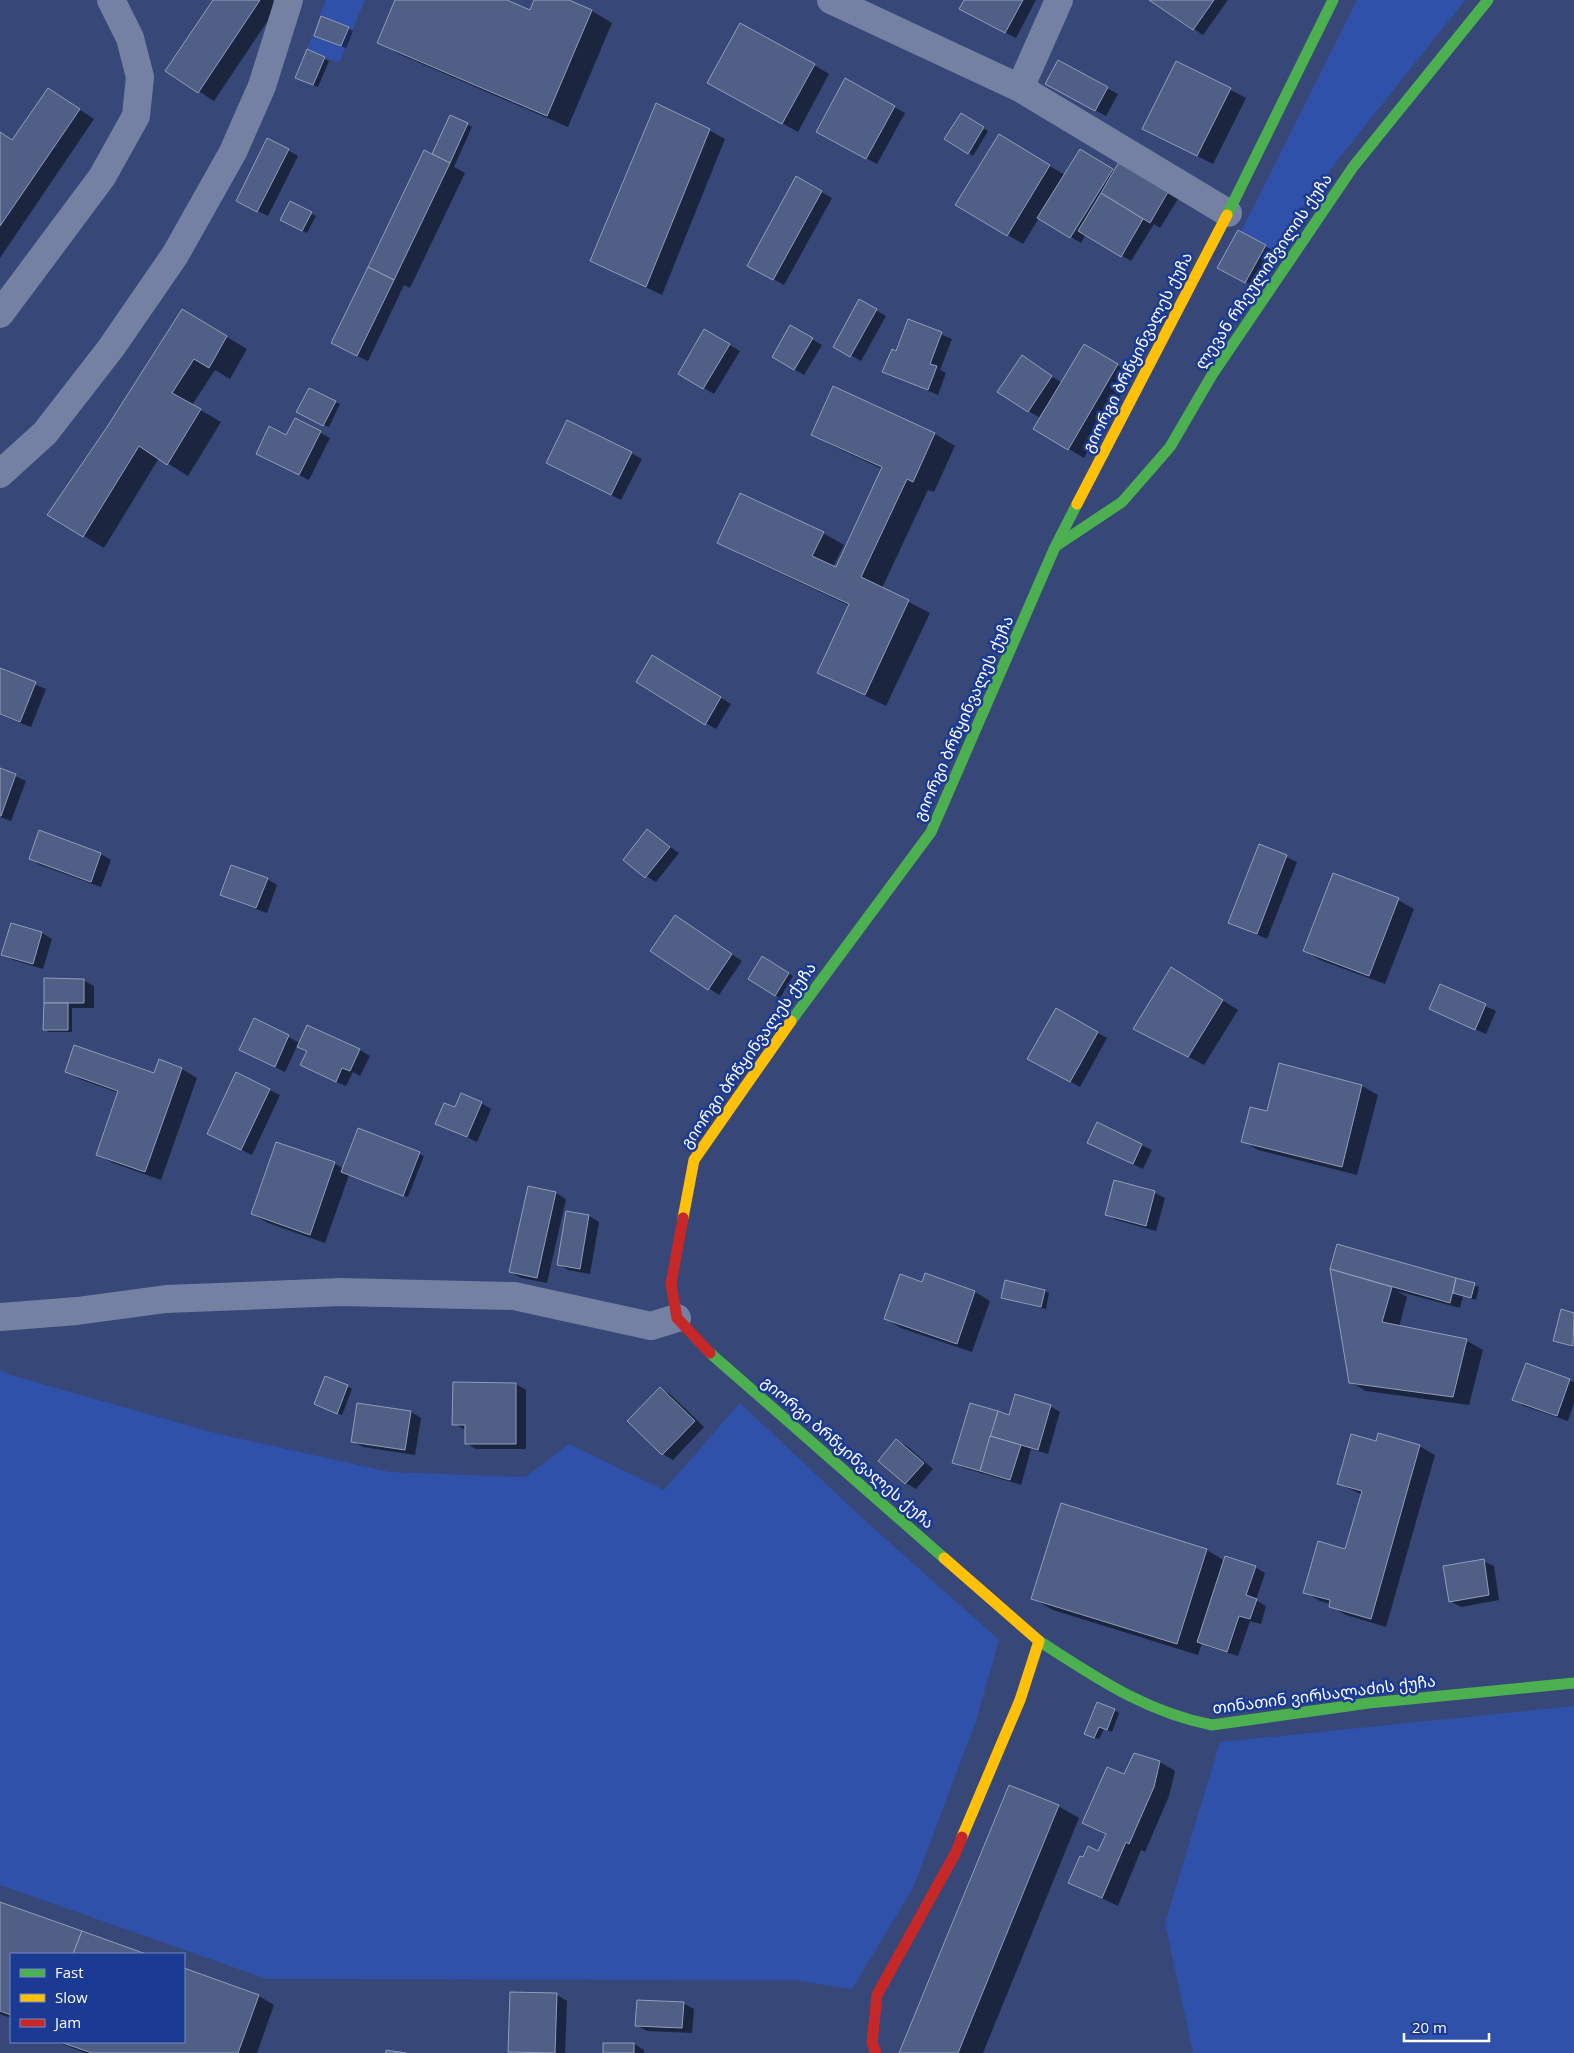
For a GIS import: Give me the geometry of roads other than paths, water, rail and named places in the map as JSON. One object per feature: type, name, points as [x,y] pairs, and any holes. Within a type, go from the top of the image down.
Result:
[{"type":"street","points":[[0,314],[102,177],[136,116],[140,77],[130,38],[111,0]]},
{"type":"street","points":[[0,474],[45,433],[111,348],[175,256],[233,152],[262,86],[289,0]]},
{"type":"street","points":[[831,0],[1020,88],[1228,213]]},
{"type":"street","points":[[1020,88],[1059,0]]},
{"type":"street","name":"გიორგი ბრწყინვალეს ქუჩა","points":[[1039,1641],[711,1354],[677,1318],[671,1284],[694,1160],[808,996],[931,832],[1055,547],[1228,213],[1333,0]]},
{"type":"street","name":"ლევან რჩეულიშვილის ქუჩა","points":[[1055,547],[1122,502],[1170,448],[1212,375],[1353,167],[1488,0]]},
{"type":"street","points":[[0,1317],[77,1311],[166,1299],[358,1292],[514,1296],[651,1326],[677,1318]]},
{"type":"street","points":[[876,2053],[872,2043],[876,1995],[956,1852],[1020,1700],[1039,1641]]},
{"type":"street","name":"თინათინ ვირსალაძის ქუჩა","points":[[1039,1641],[1114,1688],[1154,1710],[1187,1722],[1212,1725],[1369,1703],[1574,1683]]}]
